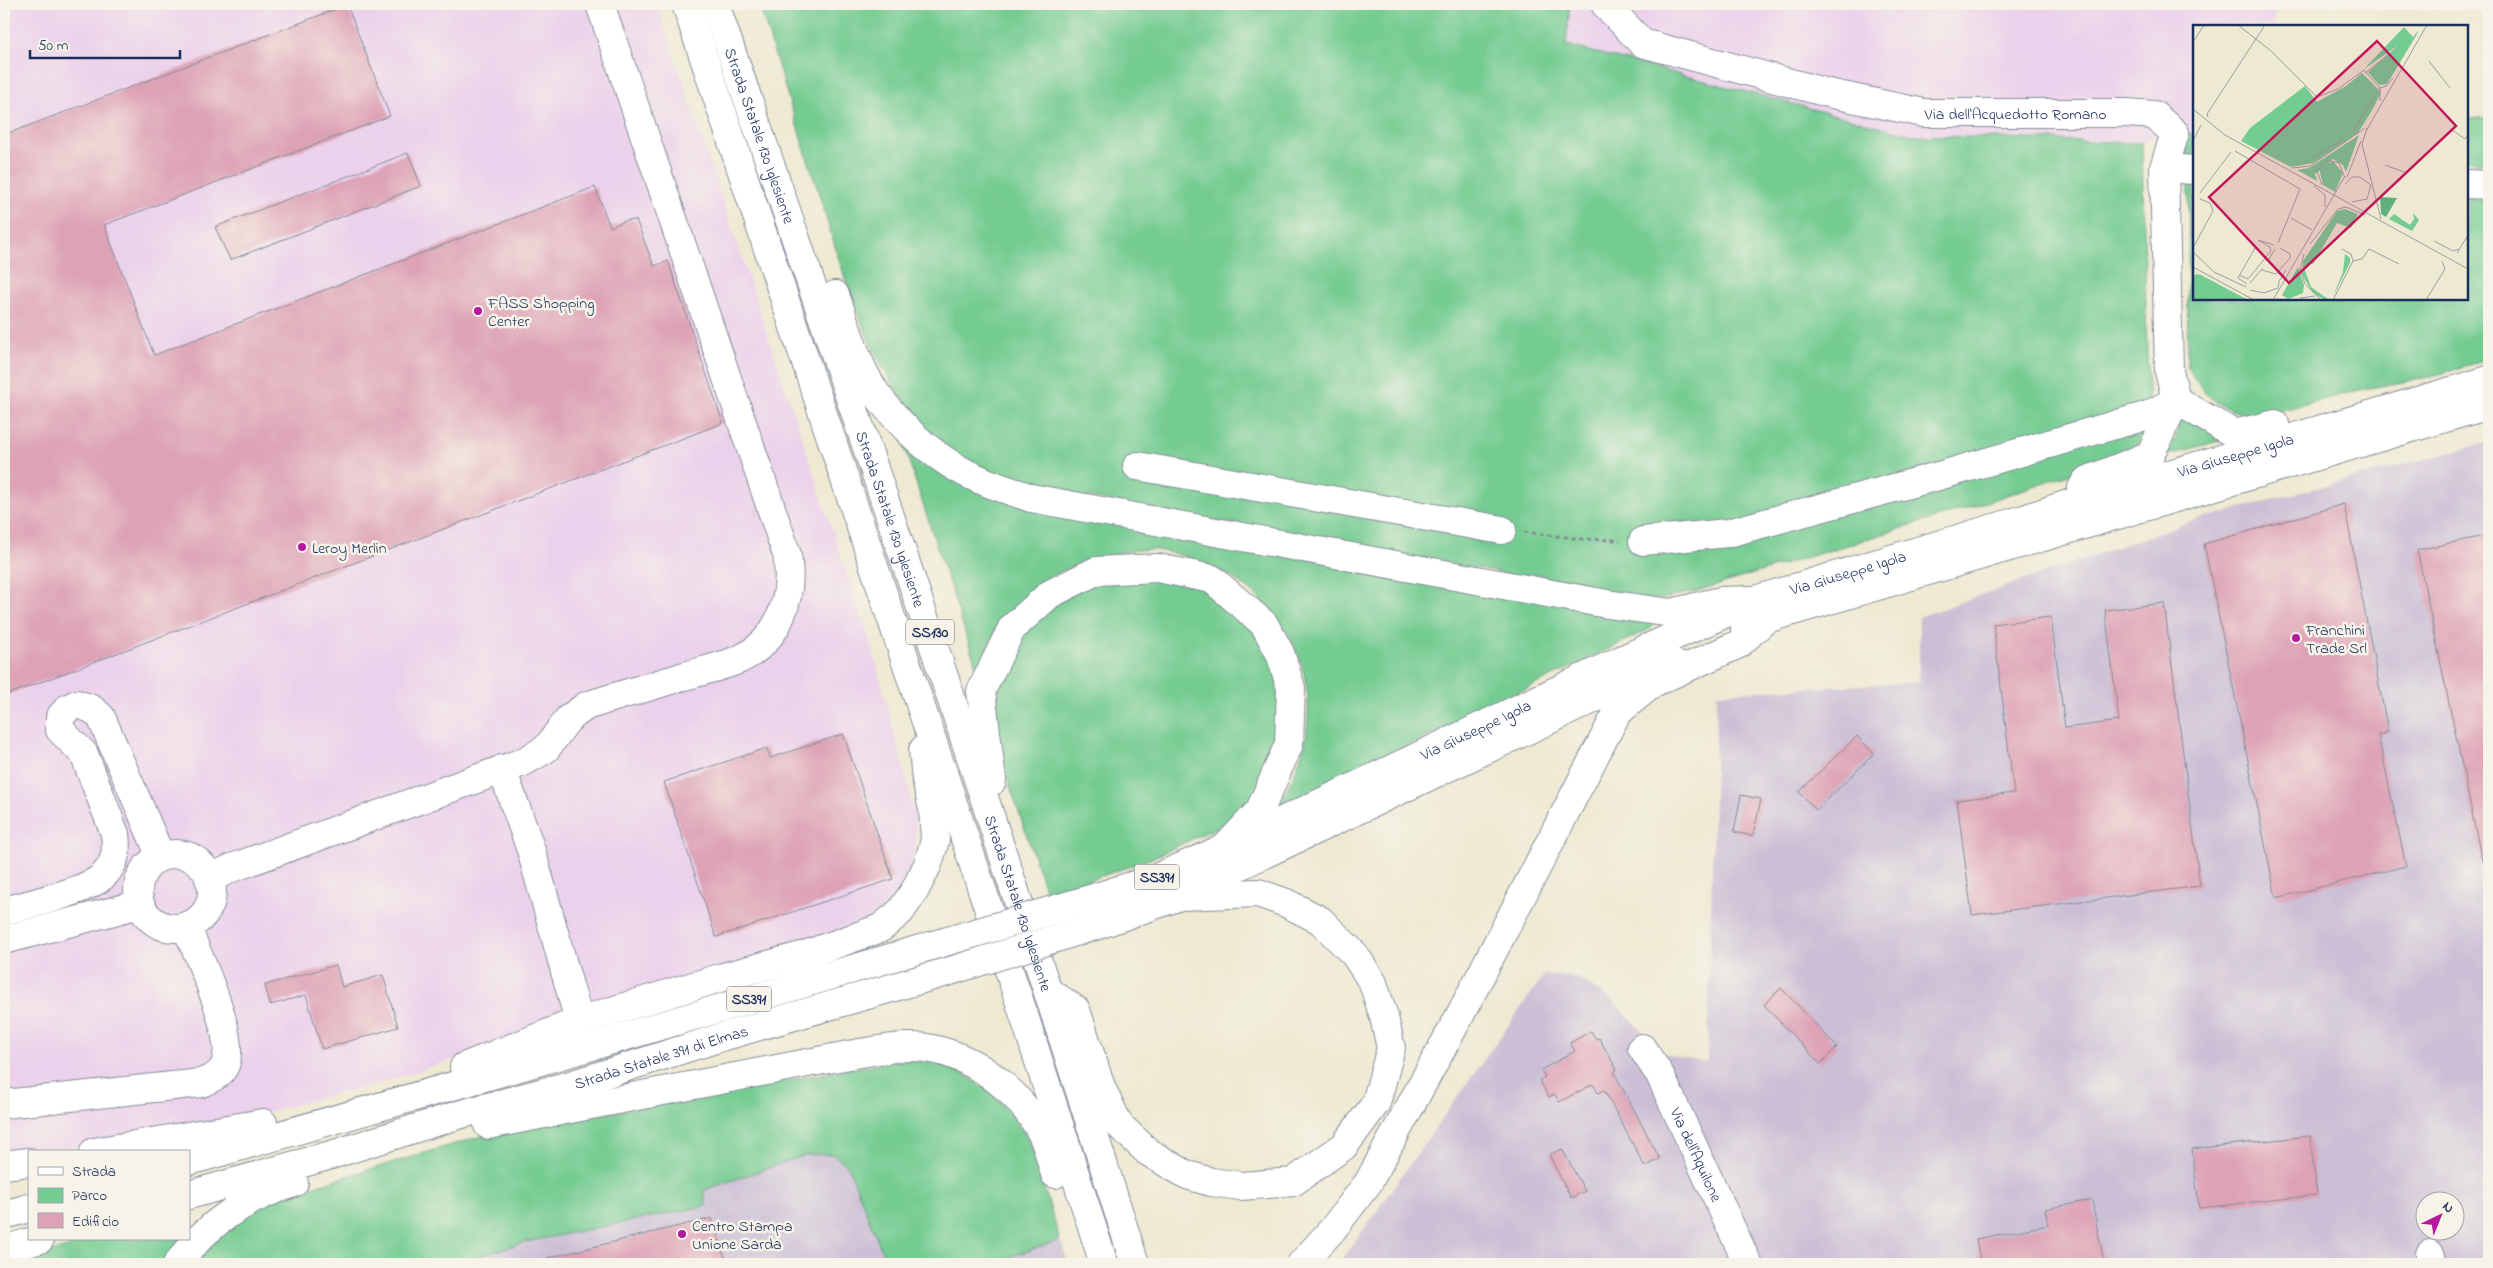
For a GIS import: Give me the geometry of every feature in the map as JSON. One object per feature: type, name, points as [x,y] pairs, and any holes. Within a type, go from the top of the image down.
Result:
[{"type":"main road","points":[[4,1104],[102,1092],[202,1083],[216,1076],[225,1067],[228,1054],[226,1032],[198,928],[200,918],[208,909],[216,888],[232,868],[530,758],[546,749],[576,711],[586,706],[722,665],[749,654],[768,637],[777,625],[788,597],[790,576],[787,555],[600,4]]},
{"type":"main road","name":"Strada Statale 130 Iglesiente","points":[[686,4],[1022,1009],[1104,1264]]},
{"type":"main road","name":"Strada Statale 130 Iglesiente","points":[[715,4],[906,559],[1049,992],[1135,1264]]},
{"type":"main road","name":"Via dell'Acquedotto Romano","points":[[1605,4],[1642,42],[1828,93],[1924,113],[2127,113],[2154,115],[2175,133],[2164,168],[2168,371],[2176,400]]},
{"type":"main road","points":[[2164,168],[2193,170]]},
{"type":"main road","points":[[2468,184],[2489,185]]},
{"type":"main road","points":[[783,201],[810,230],[858,358],[877,396],[908,431],[942,457],[979,479],[1031,498],[1607,604],[1671,613],[1720,601],[1760,610],[1739,644],[1653,683],[1617,713],[1458,1019],[1368,1183],[1332,1230],[1301,1264]]},
{"type":"main road","name":"Via Giuseppe Igola","points":[[1235,852],[1760,610],[1808,582],[2024,520],[2074,502],[2489,380]]},
{"type":"main road","points":[[2176,400],[2234,434],[2320,413],[2352,419]]},
{"type":"main road","points":[[2074,502],[2086,481],[2150,455],[2176,400]]},
{"type":"main road","points":[[1643,541],[1728,533],[1942,475],[2149,415],[2176,400]]},
{"type":"main road","name":"Via Giuseppe Igola","points":[[1760,610],[2489,405]]},
{"type":"main road","points":[[1137,466],[1502,530]]},
{"type":"main road","points":[[999,839],[981,691],[1012,628],[1050,594],[1096,571],[1158,568],[1212,579],[1264,624],[1280,654],[1291,688],[1289,744],[1260,810],[1235,852]]},
{"type":"main road","points":[[444,1087],[467,1064],[579,1021],[723,977],[805,956],[881,928],[901,911],[915,890],[928,864],[935,840],[917,694]]},
{"type":"main road","points":[[4,912],[91,884],[104,876],[113,863],[117,848],[115,834],[84,754],[60,730],[60,717],[68,708],[77,704],[92,709],[101,717],[161,857]]},
{"type":"main road","points":[[502,769],[530,850],[579,1021]]},
{"type":"main road","name":"Strada Statale 391 di Elmas","points":[[190,1195],[331,1155],[458,1116],[570,1086],[724,1036],[950,971],[1095,926],[1180,896],[1235,852]]},
{"type":"main road","name":"Strada Statale 391 di Elmas","points":[[190,1161],[558,1056],[1087,900],[1235,852]]},
{"type":"main road","points":[[198,928],[166,928],[154,923],[140,904],[137,892],[139,880],[144,869],[161,857],[176,854],[188,857],[198,863],[216,888]]},
{"type":"main road","points":[[1049,992],[1076,1010],[1101,1086],[1119,1125],[1148,1152],[1187,1174],[1211,1182],[1241,1186],[1292,1182],[1344,1146],[1376,1103],[1391,1048],[1373,982],[1355,955],[1320,920],[1286,903],[1258,893],[1180,896]]},
{"type":"main road","points":[[4,940],[140,904]]},
{"type":"main road","points":[[458,1116],[490,1125],[854,1054],[897,1047],[937,1050],[978,1066],[1014,1094],[1042,1134],[1087,1264]]},
{"type":"main road","name":"Via dell'Aquilone","points":[[1642,1048],[1660,1075],[1748,1264]]},
{"type":"main road","points":[[106,1150],[259,1124],[308,1113],[328,1120]]},
{"type":"main road","points":[[177,1264],[221,1219],[242,1204],[265,1192],[308,1178],[331,1155]]},
{"type":"main road","points":[[4,1166],[28,1162]]},
{"type":"main road","points":[[4,1215],[28,1208]]},
{"type":"main road","points":[[4,1250],[37,1240]]},
{"type":"path","points":[[1502,530],[1581,540],[1643,541]]},
{"type":"path","points":[[198,928],[216,888]]},
{"type":"shaded area","name":"FASS Shopping Center","points":[[4,4],[657,4],[873,651],[916,823],[915,850],[909,873],[888,908],[862,925],[397,1078],[249,1117],[140,1140],[28,1150],[28,1152],[4,1154]]},
{"type":"shaded area","points":[[1570,4],[2275,4],[2274,25],[2193,25],[2193,134],[2158,132],[2142,143],[1913,135],[1566,45]]},
{"type":"shaded area","points":[[2489,442],[2489,1264],[1339,1264],[1545,974],[1578,978],[1613,1001],[1664,1054],[1707,1062],[1717,693],[1919,682],[1919,617],[2189,522]]},
{"type":"shaded area","points":[[901,1092],[1056,1242],[1060,1240],[1069,1264],[228,1264],[247,1247]]},
{"type":"green space","points":[[759,4],[1570,4],[1566,45],[1913,135],[2142,143],[2149,433],[2127,454],[1984,503],[1701,590],[1663,599],[1643,599],[1086,497],[1012,478],[975,464],[945,445],[919,420],[897,391],[879,361],[864,328],[839,260]]},
{"type":"green space","points":[[2489,117],[2489,163],[2468,161],[2468,119]]},
{"type":"green space","points":[[2184,134],[2193,134],[2193,155],[2185,155]]},
{"type":"green space","points":[[2189,184],[2193,184],[2193,300],[2468,300],[2468,197],[2489,200],[2489,359],[2429,377],[2364,389],[2259,416],[2235,411],[2216,401],[2200,386],[2187,365]]},
{"type":"green space","points":[[2192,418],[2222,440],[2166,456],[2176,438],[2179,421]]},
{"type":"green space","points":[[902,440],[942,475],[1654,622],[1650,629],[1276,810],[1291,782],[1303,751],[1307,730],[1307,695],[1301,663],[1288,635],[1270,610],[1247,588],[1220,571],[1190,558],[1157,550],[1131,551],[1105,556],[1060,572],[1041,583],[1025,596],[997,630],[978,672]]},
{"type":"green space","points":[[1123,577],[1195,585],[1229,604],[1257,629],[1275,660],[1282,742],[1251,802],[1228,822],[1150,859],[1082,883],[1046,892],[998,751],[995,707],[1000,678],[1030,621],[1092,582]]},
{"type":"green space","points":[[912,1060],[941,1065],[964,1074],[996,1096],[1029,1139],[1060,1240],[989,1264],[887,1264],[848,1166],[833,1154],[806,1155],[704,1190],[706,1206],[526,1242],[453,1264],[189,1264],[203,1248],[274,1198],[478,1137],[892,1061]]},
{"type":"green space","points":[[93,1240],[183,1240],[164,1264],[8,1264]]},
{"type":"building","name":"FASS Shopping Center","points":[[347,5],[390,116],[104,225],[154,355],[595,187],[610,227],[625,221],[636,220],[654,266],[668,261],[723,423],[4,696],[4,135]]},
{"type":"building","points":[[408,153],[421,186],[230,260],[215,227]]},
{"type":"building","name":"Franchini Trade Srl","points":[[2344,504],[2388,732],[2378,735],[2406,866],[2276,898],[2204,544]]},
{"type":"building","points":[[2489,535],[2489,860],[2482,861],[2417,550]]},
{"type":"building","points":[[2164,603],[2200,886],[1972,915],[1957,800],[2014,793],[1993,624],[2051,617],[2065,728],[2119,721],[2105,610]]},
{"type":"building","points":[[843,734],[893,879],[716,937],[664,782],[767,748],[770,758]]},
{"type":"building","points":[[1857,736],[1874,754],[1816,810],[1799,792]]},
{"type":"building","points":[[1741,795],[1761,799],[1753,836],[1734,832]]},
{"type":"building","points":[[336,965],[342,987],[383,975],[398,1027],[322,1049],[306,995],[270,1005],[265,985]]},
{"type":"building","points":[[1781,988],[1837,1047],[1820,1064],[1764,1005]]},
{"type":"building","points":[[1591,1031],[1596,1039],[1599,1038],[1617,1070],[1614,1072],[1660,1159],[1645,1167],[1604,1090],[1598,1093],[1593,1084],[1559,1102],[1555,1094],[1549,1097],[1539,1080],[1545,1077],[1541,1070],[1575,1051],[1570,1043]]},
{"type":"building","points":[[2310,1136],[2317,1195],[2199,1208],[2192,1149]]},
{"type":"building","points":[[1562,1149],[1585,1191],[1571,1198],[1549,1155]]},
{"type":"building","points":[[2092,1200],[2104,1264],[1981,1264],[1976,1239],[2048,1225],[2045,1209]]},
{"type":"building","name":"Centro Stampa Unione Sarda","points":[[712,1218],[727,1264],[548,1264],[547,1258]]},
{"type":"place","name":"FASS Shopping Center","points":[[478,311]]},
{"type":"place","name":"Leroy Merlin","points":[[302,547]]},
{"type":"place","name":"Franchini Trade Srl","points":[[2296,638]]},
{"type":"place","name":"Centro Stampa Unione Sarda","points":[[682,1234]]}]
